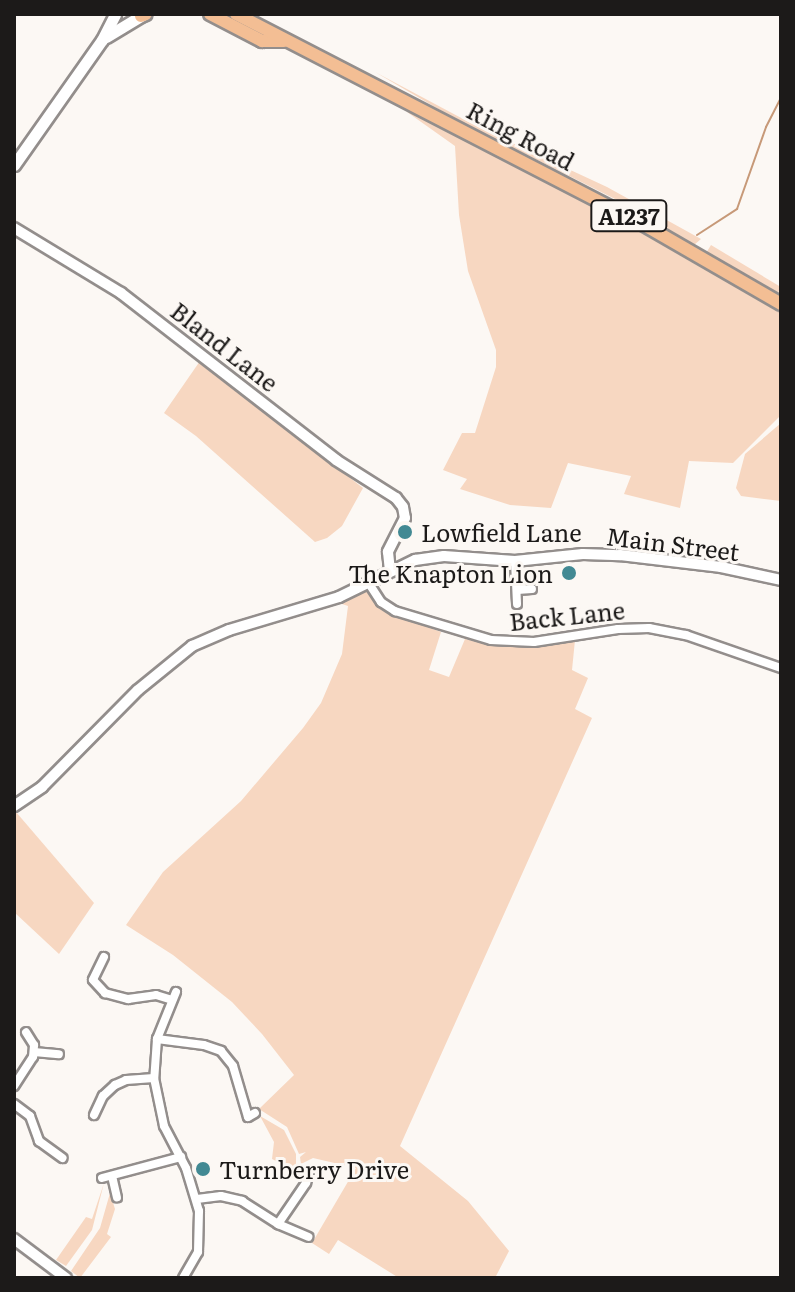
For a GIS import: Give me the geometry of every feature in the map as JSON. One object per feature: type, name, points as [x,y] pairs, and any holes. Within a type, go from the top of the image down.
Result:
[{"type":"highway","points":[[210,14],[262,41],[287,41]]},
{"type":"highway","name":"Ring Road","points":[[236,14],[634,219],[781,304]]},
{"type":"main road","points":[[14,165],[102,40],[115,14]]},
{"type":"main road","points":[[102,40],[144,15]]},
{"type":"street","name":"Bland Lane","points":[[14,228],[121,293],[336,460],[396,498],[403,507],[405,518],[388,552],[390,571]]},
{"type":"street","name":"Main Street","points":[[14,806],[48,781],[138,690],[182,653],[229,630],[329,600],[390,571],[435,556],[515,561],[583,554],[620,555],[709,565],[781,580]]},
{"type":"street","points":[[515,561],[517,604]]},
{"type":"street","name":"Back Lane","points":[[368,582],[381,602],[395,611],[491,640],[534,642],[618,629],[649,628],[678,633],[781,668]]},
{"type":"street","points":[[517,590],[532,589]]},
{"type":"street","points":[[104,957],[89,980],[105,993],[121,998],[174,996],[157,1039],[154,1078],[164,1126],[181,1157],[197,1199],[200,1241],[183,1278]]},
{"type":"street","points":[[26,1032],[34,1052]]},
{"type":"street","points":[[157,1039],[204,1045],[226,1055],[233,1066],[249,1117]]},
{"type":"street","points":[[34,1052],[59,1054]]},
{"type":"street","points":[[14,1086],[34,1052]]},
{"type":"street","points":[[94,1115],[115,1085],[126,1080],[154,1078]]},
{"type":"street","points":[[14,1104],[30,1116],[39,1141],[62,1158]]},
{"type":"street","points":[[117,1197],[107,1177],[181,1157]]},
{"type":"street","points":[[278,1224],[306,1183],[309,1171]]},
{"type":"street","points":[[197,1199],[221,1196],[242,1201],[278,1224],[308,1237]]},
{"type":"street","points":[[14,1239],[66,1278]]},
{"type":"shaded area","points":[[375,72],[480,128],[607,187],[701,239],[694,245],[617,200],[452,117]]},
{"type":"shaded area","points":[[407,112],[423,114],[477,148],[556,184],[706,265],[781,312],[781,415],[733,463],[689,461],[680,508],[624,494],[631,476],[568,463],[551,508],[510,505],[460,489],[467,479],[443,470],[462,433],[475,433],[496,367],[496,350],[468,271],[459,215],[455,146]]},
{"type":"shaded area","points":[[711,245],[781,287],[777,294],[707,252]]},
{"type":"shaded area","points":[[200,361],[363,488],[342,526],[327,538],[315,542],[196,436],[164,413]]},
{"type":"shaded area","points":[[781,423],[781,501],[741,496],[736,488],[745,454]]},
{"type":"shaded area","points":[[362,590],[370,592],[389,613],[441,632],[429,670],[449,677],[465,639],[506,647],[575,640],[572,670],[588,678],[575,709],[592,718],[400,1146],[468,1201],[509,1251],[495,1278],[399,1278],[338,1240],[329,1254],[312,1243],[356,1168],[313,1158],[301,1164],[300,1157],[306,1152],[299,1154],[287,1127],[259,1109],[294,1075],[232,1002],[173,955],[126,925],[163,872],[241,801],[321,703],[342,654],[348,606],[339,603]]},
{"type":"shaded area","points":[[16,812],[94,903],[59,954],[14,912]]},
{"type":"shaded area","points":[[260,1116],[284,1130],[296,1154],[296,1171],[272,1159],[274,1142]]},
{"type":"shaded area","points":[[104,1183],[92,1230],[66,1266],[56,1260],[86,1217],[92,1219]]},
{"type":"shaded area","points":[[110,1193],[115,1209],[107,1234],[111,1237],[80,1278],[71,1271],[100,1228]]},
{"type":"waterway","points":[[697,235],[737,209],[766,127],[781,97]]},
{"type":"place","name":"Lowfield Lane","points":[[405,532]]},
{"type":"place","name":"The Knapton Lion","points":[[569,573]]},
{"type":"place","name":"Turnberry Drive","points":[[203,1169]]}]
